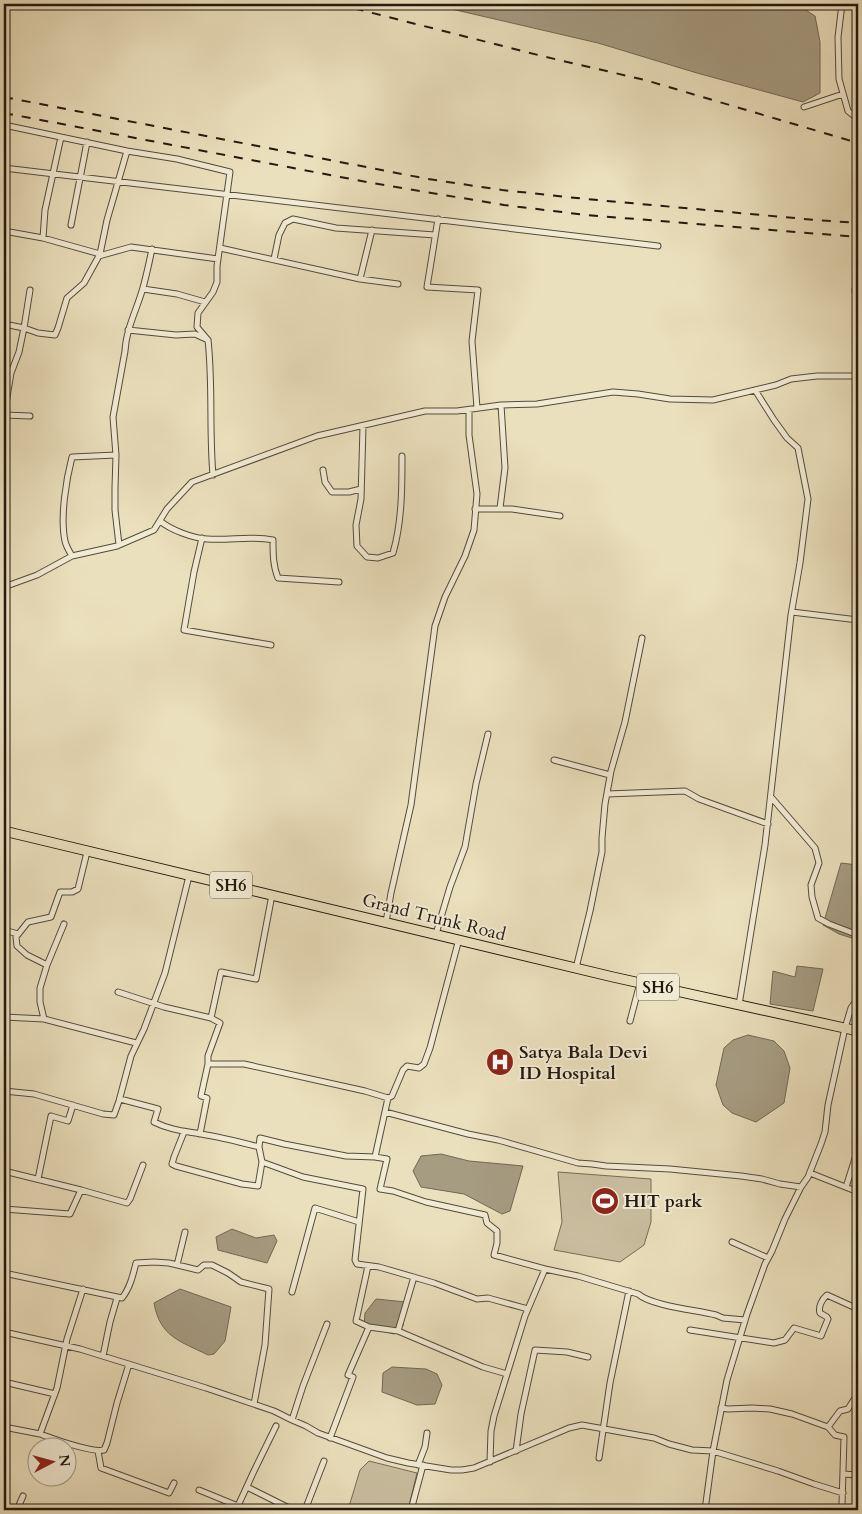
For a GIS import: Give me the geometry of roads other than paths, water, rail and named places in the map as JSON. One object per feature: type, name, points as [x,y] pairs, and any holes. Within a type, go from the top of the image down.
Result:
[{"type":"main road","name":"Grand Trunk Road","points":[[4,831],[640,983],[858,1031]]},
{"type":"street","points":[[842,4],[838,37],[839,79],[848,111],[858,119]]},
{"type":"street","points":[[804,107],[843,94]]},
{"type":"street","points":[[4,126],[127,151],[177,159],[230,172],[218,259],[218,282],[198,313],[197,327],[208,340],[210,357],[210,438],[213,474]]},
{"type":"street","points":[[43,238],[45,210],[61,137]]},
{"type":"street","points":[[71,226],[87,142]]},
{"type":"street","points":[[4,324],[38,333],[55,335],[67,298],[84,283],[99,255],[127,151]]},
{"type":"street","points":[[4,168],[658,246]]},
{"type":"street","points":[[274,259],[279,236],[285,223],[293,219],[336,228],[435,235]]},
{"type":"street","points":[[438,219],[427,287],[478,290],[472,341],[477,408]]},
{"type":"street","points":[[360,279],[372,230]]},
{"type":"street","points":[[4,231],[43,238],[99,255],[131,247],[218,259]]},
{"type":"street","points":[[220,248],[360,279],[398,284]]},
{"type":"street","points":[[119,545],[115,510],[116,455],[113,417],[128,330],[143,289],[152,249]]},
{"type":"street","points":[[143,289],[177,294],[205,302]]},
{"type":"street","points":[[30,290],[24,328],[19,352],[11,373],[4,415],[30,416]]},
{"type":"street","points":[[4,587],[38,576],[72,556],[119,545],[154,530],[167,509],[192,482],[317,436],[425,411],[457,411],[502,405],[537,404],[613,392],[670,399],[714,400],[776,385],[791,379],[858,376],[858,317],[855,290]]},
{"type":"street","points":[[128,330],[176,335],[195,334],[208,340]]},
{"type":"street","points":[[739,1004],[768,824],[792,612],[808,499],[798,448],[787,438],[755,390]]},
{"type":"street","points":[[500,508],[505,468],[502,405]]},
{"type":"street","points":[[386,922],[412,805],[434,626],[445,597],[465,556],[474,530],[477,494],[469,410]]},
{"type":"street","points":[[363,426],[361,489],[356,525],[357,546],[366,556],[378,558],[393,553],[398,538],[402,456]]},
{"type":"street","points":[[72,556],[65,542],[63,522],[68,471],[72,457],[116,455]]},
{"type":"street","points":[[323,470],[325,482],[332,492],[349,492],[361,489]]},
{"type":"street","points":[[475,509],[500,508],[560,516]]},
{"type":"street","points":[[160,521],[168,528],[202,538],[273,540],[273,555],[278,578],[339,582]]},
{"type":"street","points":[[202,538],[184,630],[270,645]]},
{"type":"street","points":[[792,612],[858,620]]},
{"type":"street","points":[[576,968],[602,852],[610,775],[626,722],[642,638]]},
{"type":"street","points":[[436,934],[450,887],[465,847],[476,784],[488,734]]},
{"type":"street","points":[[554,760],[610,775]]},
{"type":"street","points":[[607,794],[685,791],[768,824]]},
{"type":"street","points":[[771,797],[815,848],[819,862],[810,886],[818,918],[858,935]]},
{"type":"street","points":[[47,965],[17,946],[16,937],[28,922],[51,917],[60,892],[72,892],[78,889],[87,852]]},
{"type":"street","points":[[4,1093],[34,1094],[103,1114],[114,1115],[131,1056],[144,1029],[165,973],[189,876]]},
{"type":"street","points":[[211,1018],[221,972],[256,979],[272,895]]},
{"type":"street","points":[[44,1019],[40,1002],[40,988],[47,965],[64,924]]},
{"type":"street","points":[[4,930],[18,934]]},
{"type":"street","points":[[375,1157],[388,1098],[392,1096],[403,1070],[407,1066],[419,1068],[424,1064],[459,940]]},
{"type":"street","points":[[630,1021],[640,983]]},
{"type":"street","points":[[118,992],[211,1018],[220,1023],[208,1056],[201,1096],[207,1098],[200,1134]]},
{"type":"street","points":[[706,1510],[713,1451],[728,1380],[745,1320],[765,1264],[785,1218],[810,1173],[825,1132],[828,1105],[845,1028],[851,1008],[858,998]]},
{"type":"street","points":[[4,1017],[44,1019],[136,1043]]},
{"type":"street","points":[[208,1064],[244,1064],[365,1091],[388,1098]]},
{"type":"street","points":[[120,1099],[158,1109],[154,1122],[170,1128],[259,1147]]},
{"type":"street","points":[[38,1179],[51,1116],[68,1121],[73,1106]]},
{"type":"street","points":[[385,1112],[498,1140],[578,1163],[741,1176],[801,1187]]},
{"type":"street","points":[[184,1132],[172,1164],[242,1184],[258,1186],[262,1162],[259,1147],[260,1138],[346,1156],[387,1159],[380,1189],[393,1191],[426,1202],[485,1215],[487,1223],[497,1232],[494,1255],[578,1276],[629,1291],[656,1302],[723,1318],[745,1320]]},
{"type":"street","points":[[846,1187],[858,1149]]},
{"type":"street","points":[[262,1162],[303,1177],[363,1189],[356,1263],[360,1266],[378,1267],[434,1282],[477,1299],[488,1298],[528,1309]]},
{"type":"street","points":[[4,1171],[127,1202],[130,1199],[143,1165]]},
{"type":"street","points":[[810,1173],[858,1192]]},
{"type":"street","points":[[4,1209],[70,1214],[80,1190]]},
{"type":"street","points":[[292,1292],[315,1208],[360,1222]]},
{"type":"street","points":[[177,1265],[185,1232]]},
{"type":"street","points":[[732,1242],[768,1258]]},
{"type":"street","points":[[4,1281],[5,1273],[122,1298],[126,1294],[133,1278],[136,1263],[154,1262],[198,1270],[204,1265],[212,1266],[228,1272],[241,1282],[269,1289],[265,1346],[254,1404]]},
{"type":"street","points":[[368,1266],[356,1321],[368,1327],[398,1331],[483,1367],[507,1374]]},
{"type":"street","points":[[490,1462],[491,1431],[507,1374],[528,1309],[545,1269]]},
{"type":"street","points":[[398,1331],[414,1277]]},
{"type":"street","points":[[40,1434],[55,1394],[66,1346],[83,1289]]},
{"type":"street","points":[[599,1458],[614,1365],[629,1291]]},
{"type":"street","points":[[690,1330],[774,1343],[785,1340],[794,1328],[821,1336],[828,1319],[819,1311],[823,1298],[827,1295],[858,1309]]},
{"type":"street","points":[[103,1356],[117,1298]]},
{"type":"street","points":[[292,1420],[327,1324]]},
{"type":"street","points":[[330,1438],[353,1378],[348,1375],[368,1327]]},
{"type":"street","points":[[4,1332],[66,1346],[129,1364],[274,1411],[318,1433],[378,1455],[420,1465],[462,1470],[490,1462],[574,1426],[582,1425],[654,1438],[692,1450],[713,1451],[843,1493]]},
{"type":"street","points":[[516,1451],[521,1414],[535,1350],[567,1352],[588,1357]]},
{"type":"street","points":[[4,1427],[40,1434],[98,1451],[104,1450],[129,1364]]},
{"type":"street","points":[[4,1382],[55,1394]]},
{"type":"street","points":[[828,1427],[840,1410],[848,1409],[858,1393]]},
{"type":"street","points":[[722,1408],[770,1409],[792,1414],[828,1427],[835,1435],[844,1437],[842,1504],[844,1510]]},
{"type":"street","points":[[199,1490],[237,1508],[276,1426]]},
{"type":"street","points":[[411,1510],[427,1433]]},
{"type":"street","points":[[98,1451],[101,1468],[169,1493],[174,1483]]},
{"type":"street","points":[[305,1510],[324,1462]]},
{"type":"street","points":[[843,1474],[858,1475]]},
{"type":"street","points":[[247,1487],[289,1509]]},
{"type":"street","points":[[18,1510],[22,1496]]},
{"type":"railway","points":[[337,4],[645,80],[858,143]]},
{"type":"railway","points":[[4,97],[428,179],[502,190],[858,223]]},
{"type":"railway","points":[[4,113],[372,183],[504,205],[586,215],[858,237]]},
{"type":"place","name":"Satya Bala Devi ID Hospital","points":[[500,1062]]},
{"type":"place","name":"HIT park","points":[[605,1201]]}]
